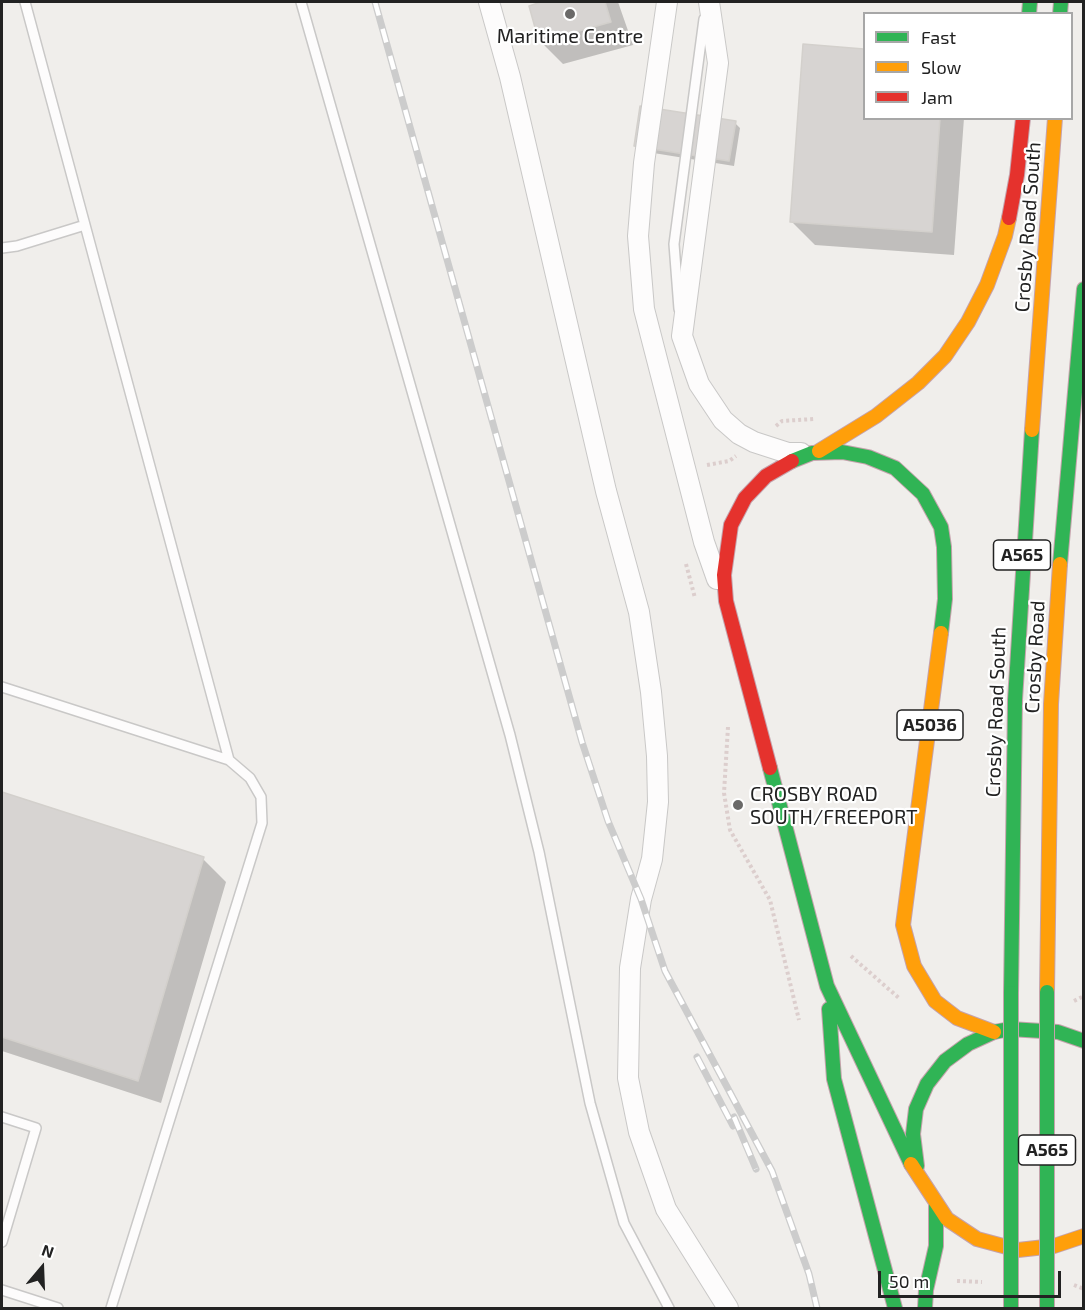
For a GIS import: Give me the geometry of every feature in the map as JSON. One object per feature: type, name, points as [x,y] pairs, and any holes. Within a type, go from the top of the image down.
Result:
[{"type":"highway","points":[[816,452],[876,416],[911,389],[932,370],[968,322],[987,285],[1005,236],[1017,175],[1023,120]]},
{"type":"highway","name":"Crosby Road South","points":[[1011,1308],[1011,993],[1015,700],[1024,532],[1055,120]]},
{"type":"highway","name":"Crosby Road","points":[[1047,1308],[1047,992],[1051,704],[1061,545],[1083,289]]},
{"type":"highway","name":"A5036","points":[[994,1032],[957,1018],[935,1001],[914,966],[903,925],[945,599],[944,547],[941,527],[923,494],[895,468],[868,457],[842,452],[816,452],[786,464],[766,476],[745,498],[736,513],[726,549],[726,601],[828,986],[906,1157],[936,1206],[960,1229],[995,1245],[1018,1250],[1054,1246],[1083,1236]]},
{"type":"highway","points":[[828,986],[834,1079],[895,1308]]},
{"type":"highway","name":"A5036","points":[[924,1187],[916,1160],[913,1134],[916,1109],[927,1084],[945,1061],[969,1044],[994,1032],[1025,1028],[1059,1032],[1083,1041]]},
{"type":"highway","points":[[925,1308],[926,1290],[936,1246],[936,1206]]},
{"type":"street","points":[[489,2],[510,77],[606,491],[639,612],[651,692],[657,756],[657,801],[652,859],[641,899],[630,968],[628,1078],[639,1132],[666,1209],[728,1308]]},
{"type":"street","points":[[667,2],[644,164],[639,225],[644,309],[704,542],[726,601]]},
{"type":"street","points":[[708,2],[718,63],[682,336],[699,384],[723,420],[739,434],[771,449],[789,453],[816,452]]},
{"type":"lane","points":[[25,2],[229,760]]},
{"type":"lane","points":[[301,2],[510,735],[539,852],[590,1103],[624,1223],[669,1308]]},
{"type":"lane","points":[[2,249],[85,225]]},
{"type":"lane","points":[[2,687],[229,760],[250,778],[261,797],[262,823],[111,1308]]},
{"type":"lane","points":[[2,1117],[36,1128],[2,1242]]},
{"type":"lane","points":[[2,1290],[58,1308]]},
{"type":"path","points":[[782,421],[819,418]]},
{"type":"path","points":[[703,466],[729,461]]},
{"type":"path","points":[[684,555],[696,601]]},
{"type":"path","points":[[728,726],[724,793],[730,830],[770,900],[802,1031]]},
{"type":"path","points":[[851,956],[902,1002]]},
{"type":"building","name":"Maritime Centre","points":[[541,2],[605,2],[611,22],[539,42],[529,6]]},
{"type":"building","points":[[803,44],[863,49],[863,120],[940,120],[932,232],[790,222]]},
{"type":"building","points":[[640,106],[736,121],[729,161],[634,146]]},
{"type":"building","points":[[2,792],[204,857],[138,1081],[2,1037]]},
{"type":"railway","points":[[375,2],[582,742],[608,821],[641,899],[665,971],[772,1171],[809,1274],[817,1308]]},
{"type":"railway","points":[[697,1057],[733,1126]]},
{"type":"railway","points":[[734,1117],[756,1169]]},
{"type":"traffic: fast","points":[[1029,12],[1030,2]]},
{"type":"traffic: fast","points":[[1060,12],[1061,2]]},
{"type":"traffic: fast","points":[[1060,564],[1084,289]]},
{"type":"traffic: fast","points":[[1011,993],[1015,700],[1032,430]]},
{"type":"traffic: fast","points":[[792,461],[812,453],[842,452],[868,457],[895,468],[923,494],[941,527],[944,547],[945,599],[941,633]]},
{"type":"traffic: fast","points":[[770,768],[827,986],[911,1164]]},
{"type":"traffic: fast","points":[[1047,992],[1047,1308]]},
{"type":"traffic: fast","points":[[1011,993],[1011,1308]]},
{"type":"traffic: fast","points":[[829,1009],[834,1079],[895,1308]]},
{"type":"traffic: fast","points":[[917,1166],[913,1134],[916,1109],[927,1084],[945,1061],[968,1044],[994,1032],[1010,1029],[1058,1032],[1084,1041]]},
{"type":"traffic: fast","points":[[925,1308],[926,1290],[936,1246],[936,1206]]},
{"type":"traffic: slow","points":[[1032,430],[1055,120]]},
{"type":"traffic: slow","points":[[819,451],[876,416],[918,383],[945,356],[968,322],[987,285],[1005,236],[1009,218]]},
{"type":"traffic: slow","points":[[1047,992],[1051,704],[1060,564]]},
{"type":"traffic: slow","points":[[941,633],[903,925],[914,966],[935,1001],[957,1018],[994,1032]]},
{"type":"traffic: slow","points":[[911,1164],[947,1219],[977,1239],[1018,1250],[1054,1246],[1084,1236]]},
{"type":"traffic: jam","points":[[1009,218],[1017,175],[1023,120]]},
{"type":"traffic: jam","points":[[770,768],[726,601],[724,575],[731,525],[745,498],[766,476],[792,461]]},
{"type":"place","name":"Maritime Centre","points":[[570,14]]},
{"type":"place","name":"CROSBY ROAD SOUTH/FREEPORT","points":[[738,805]]}]
